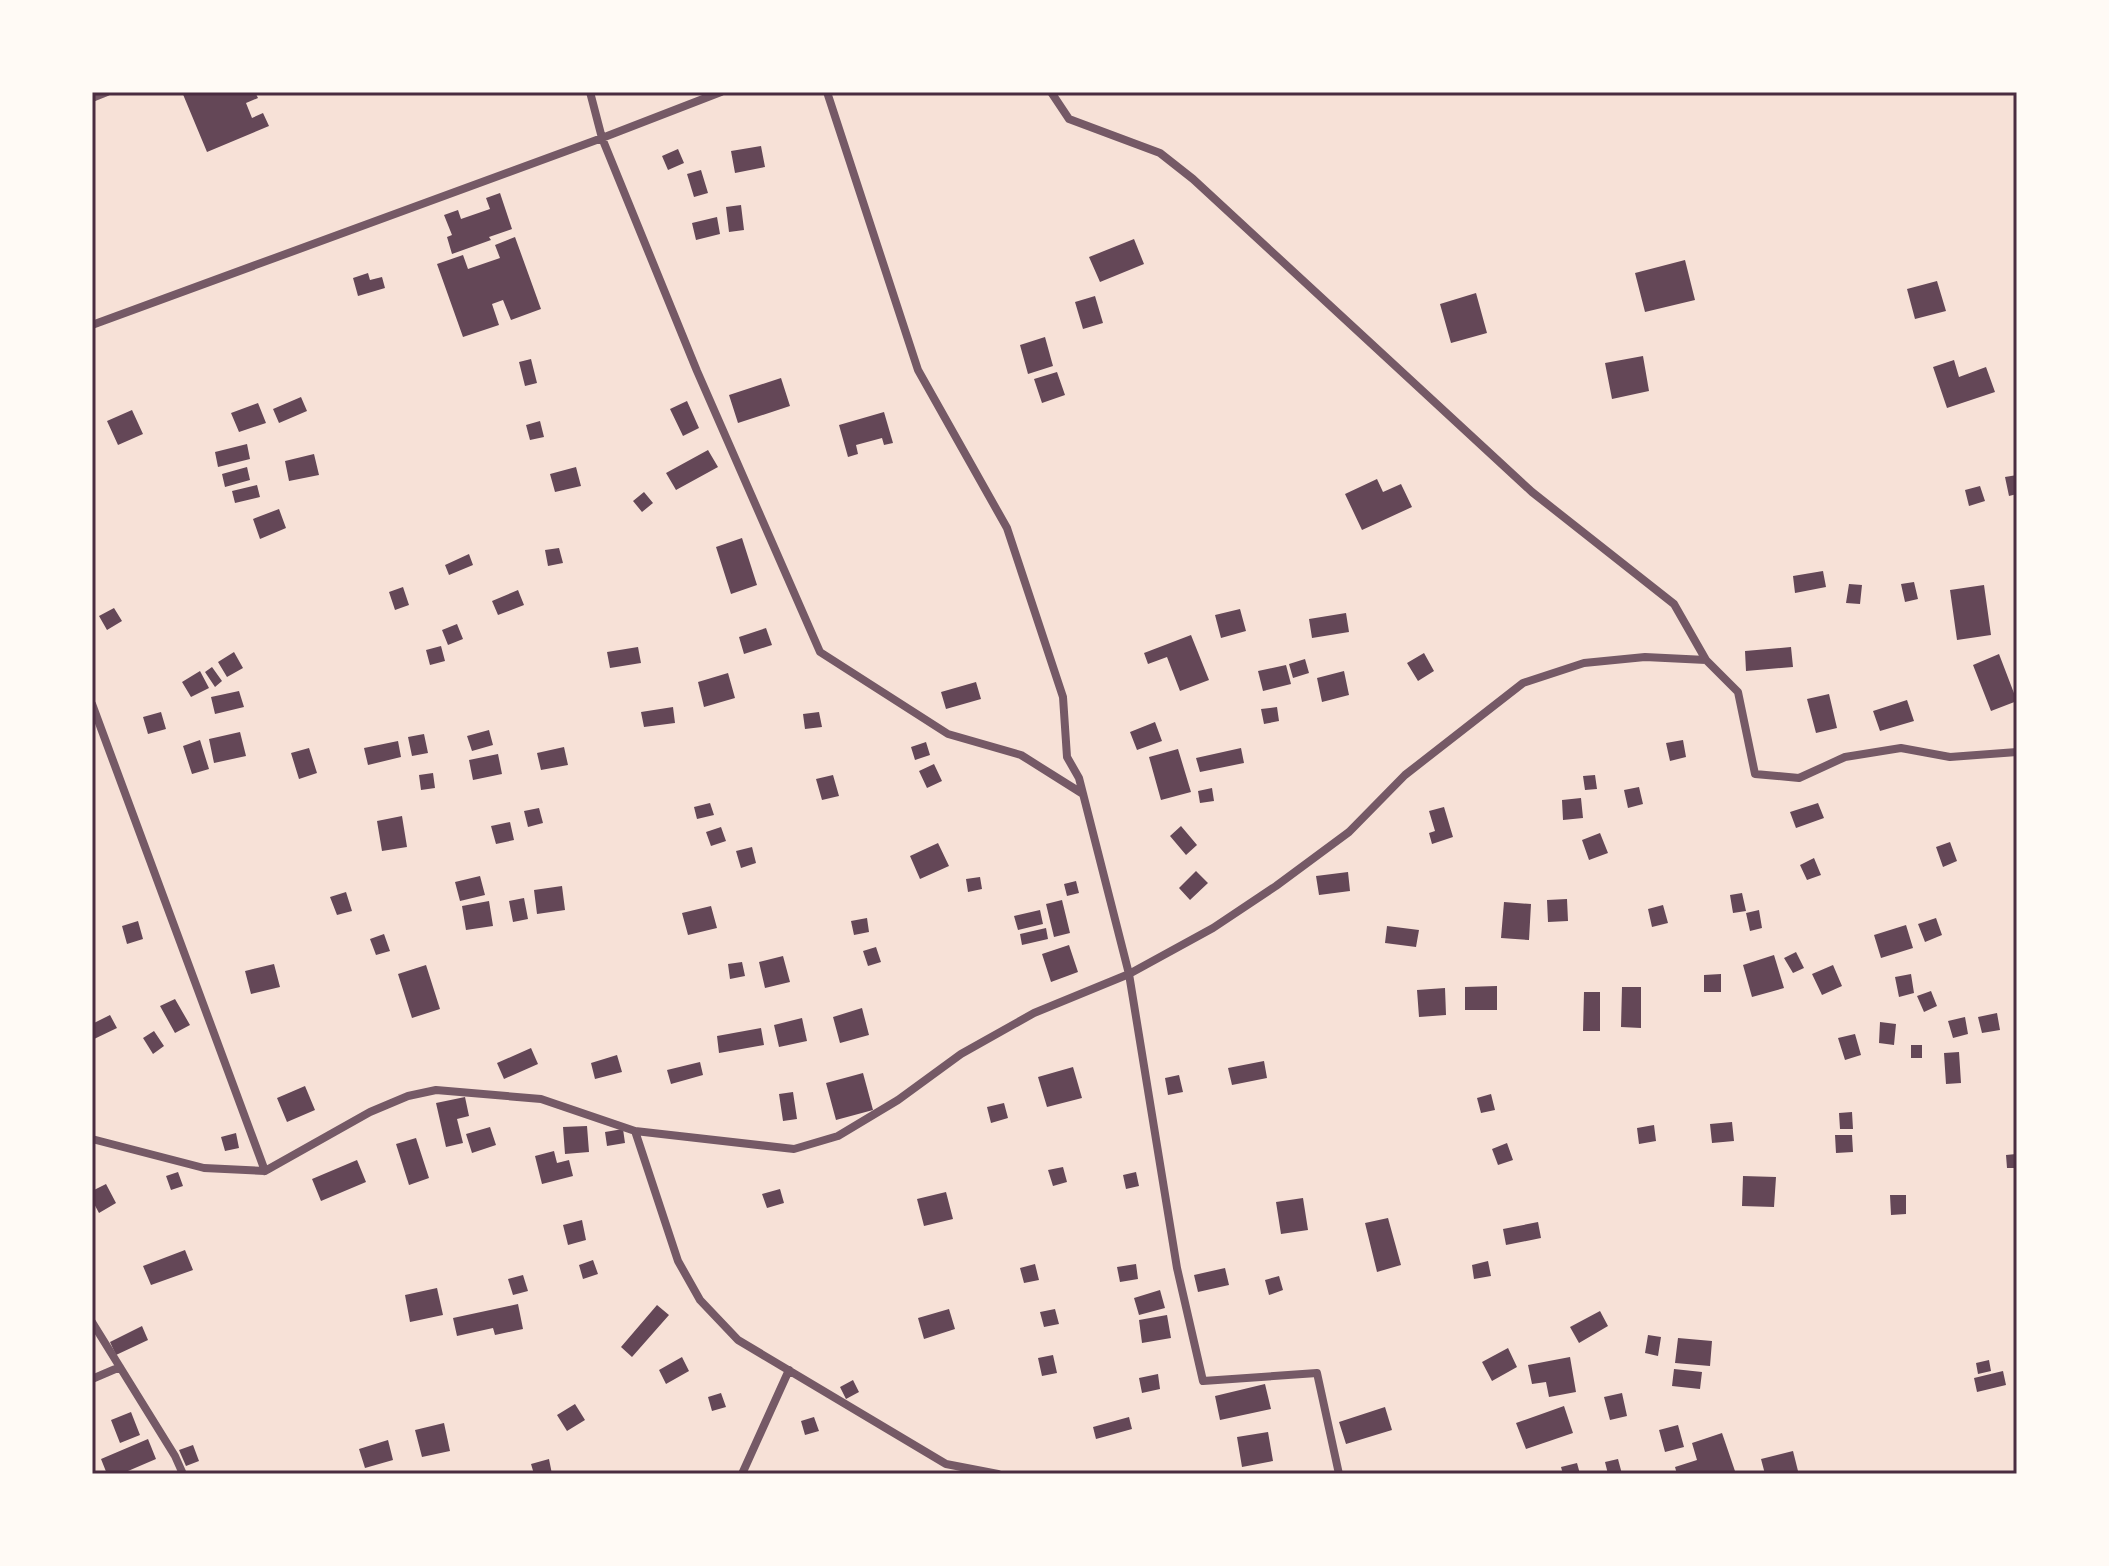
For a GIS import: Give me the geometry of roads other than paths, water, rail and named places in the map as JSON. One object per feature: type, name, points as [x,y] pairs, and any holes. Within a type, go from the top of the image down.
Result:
[{"type":"street","points":[[92,98],[107,92]]},
{"type":"street","points":[[590,92],[602,138],[697,371],[820,652],[948,734],[1021,755],[1083,794]]},
{"type":"street","points":[[92,325],[721,92]]},
{"type":"street","points":[[827,92],[918,370],[1007,528],[1063,697],[1067,757],[1079,778],[1129,974],[1177,1268],[1203,1381],[1317,1373],[1339,1474]]},
{"type":"street","points":[[1051,92],[1069,119],[1160,153],[1193,179],[1532,492],[1674,604],[1706,660],[1738,692],[1755,774],[1799,778],[1845,757],[1901,748],[1950,757],[2017,752]]},
{"type":"street","points":[[92,1139],[204,1168],[265,1171],[370,1112],[408,1096],[436,1090],[541,1099],[635,1131],[794,1149],[838,1136],[898,1100],[985,1040],[1034,1013],[1129,974],[1213,928],[1349,832],[1405,775],[1523,683],[1584,663],[1645,657],[1706,660]]},
{"type":"street","points":[[92,704],[265,1171]]},
{"type":"street","points":[[635,1131],[678,1261],[700,1300],[738,1340],[946,1464],[998,1474]]},
{"type":"street","points":[[92,1322],[183,1474]]},
{"type":"street","points":[[92,1379],[120,1367]]},
{"type":"street","points":[[742,1474],[789,1370]]}]
